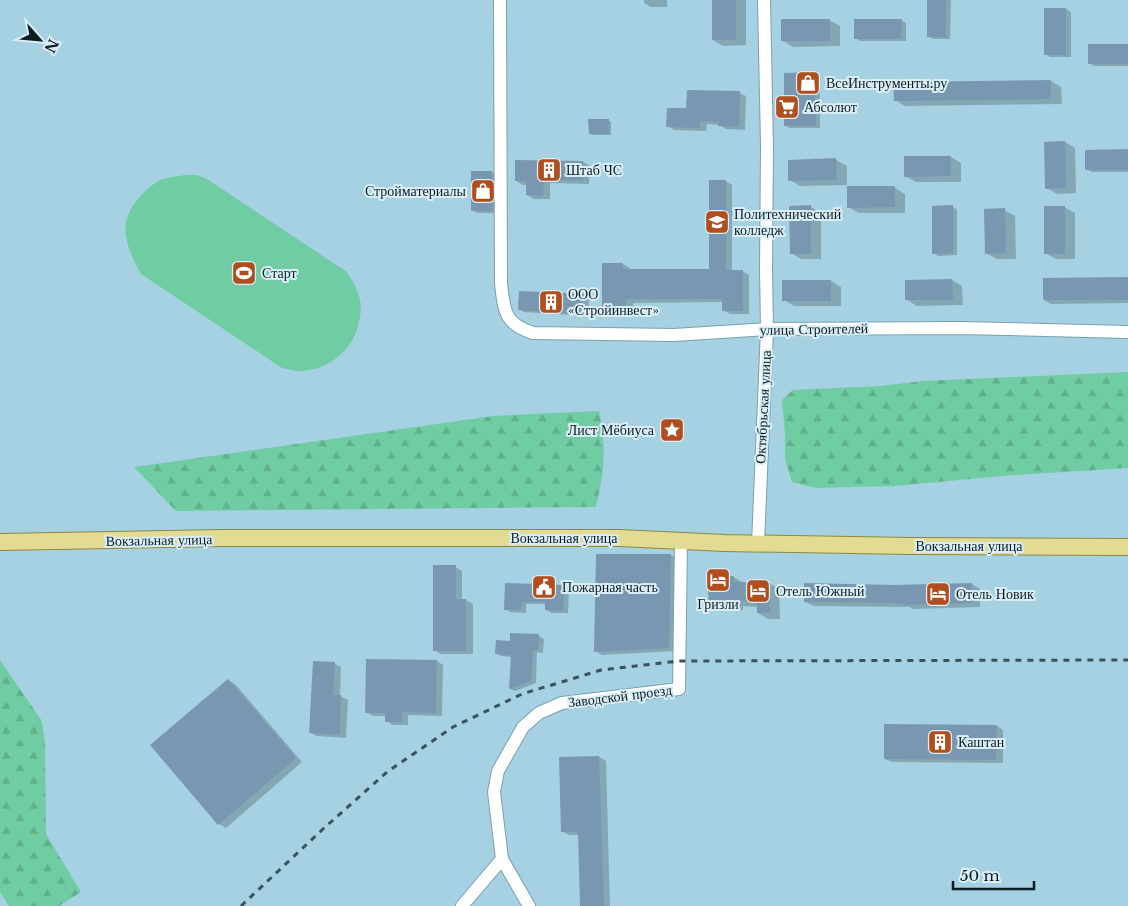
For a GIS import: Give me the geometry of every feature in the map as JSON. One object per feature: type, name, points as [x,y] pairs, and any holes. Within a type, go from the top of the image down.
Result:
[{"type":"main road","name":"Вокзальная улица","points":[[0,542],[222,538],[590,538],[758,544],[1128,547]]},
{"type":"street","name":"улица Строителей","points":[[500,0],[501,276],[506,316],[510,322],[521,330],[533,333],[674,335],[767,329],[961,328],[1128,332]]},
{"type":"street","name":"Октябрьская улица","points":[[758,544],[767,329],[767,146],[764,0]]},
{"type":"street","name":"Заводской проезд","points":[[529,906],[502,859],[494,792],[498,771],[523,727],[539,713],[562,703],[679,689],[681,540]]},
{"type":"street","points":[[462,906],[502,859]]},
{"type":"green space","name":"Старт","points":[[197,175],[207,179],[347,272],[359,296],[361,313],[358,326],[349,345],[335,359],[317,368],[307,370],[297,371],[282,368],[141,274],[127,243],[125,229],[128,216],[135,203],[151,186],[166,178]]},
{"type":"green space","points":[[1128,372],[1128,468],[1014,475],[894,486],[816,488],[792,482],[785,459],[782,400],[793,390],[879,386],[924,381]]},
{"type":"green space","points":[[599,411],[604,459],[596,507],[176,511],[134,467],[493,416]]},
{"type":"green space","points":[[0,660],[42,721],[45,744],[46,834],[81,892],[59,906],[9,906],[0,892]]},
{"type":"building","points":[[712,0],[736,0],[736,40],[712,40]]},
{"type":"building","points":[[927,0],[946,0],[946,37],[927,37]]},
{"type":"building","points":[[1044,8],[1066,8],[1066,55],[1044,55]]},
{"type":"building","points":[[781,19],[830,19],[830,41],[781,41]]},
{"type":"building","points":[[854,19],[902,19],[901,39],[854,39]]},
{"type":"building","points":[[1088,44],[1128,44],[1128,64],[1088,64]]},
{"type":"building","points":[[815,72],[816,126],[784,126],[784,73]]},
{"type":"building","points":[[1051,80],[1051,99],[894,101],[893,82]]},
{"type":"building","points":[[687,90],[740,91],[739,127],[718,126],[718,122],[700,121],[700,128],[666,127],[667,108],[686,108]]},
{"type":"building","points":[[588,119],[609,119],[609,134],[589,134]]},
{"type":"building","points":[[1065,141],[1066,188],[1045,189],[1044,142]]},
{"type":"building","points":[[1128,149],[1128,170],[1085,170],[1085,150]]},
{"type":"building","points":[[904,156],[951,156],[951,176],[904,177]]},
{"type":"building","points":[[836,158],[837,180],[788,181],[788,160]]},
{"type":"building","name":"Штаб ЧС","points":[[515,160],[583,161],[583,180],[544,180],[543,196],[526,195],[526,181],[515,181]]},
{"type":"building","name":"Стройматериалы","points":[[471,171],[492,171],[493,211],[471,211]]},
{"type":"building","name":"Политехнический колледж","points":[[709,180],[726,180],[726,270],[743,270],[743,311],[722,311],[722,299],[626,299],[626,312],[602,312],[602,263],[623,263],[623,269],[709,269]]},
{"type":"building","points":[[847,186],[895,186],[895,207],[847,208]]},
{"type":"building","points":[[811,205],[811,254],[790,254],[789,206]]},
{"type":"building","points":[[953,205],[953,253],[932,254],[932,206]]},
{"type":"building","points":[[1044,206],[1065,206],[1065,254],[1044,254]]},
{"type":"building","points":[[1005,208],[1006,253],[985,254],[984,209]]},
{"type":"building","points":[[1128,277],[1128,300],[1043,300],[1043,278]]},
{"type":"building","points":[[952,279],[953,300],[905,300],[905,280]]},
{"type":"building","points":[[782,280],[831,280],[831,301],[782,301]]},
{"type":"building","name":"ООО «Стройинвест»","points":[[519,291],[584,294],[583,314],[518,310]]},
{"type":"building","points":[[596,554],[671,554],[669,648],[594,652]]},
{"type":"building","points":[[433,565],[456,565],[456,599],[466,599],[466,651],[433,651]]},
{"type":"building","points":[[707,576],[734,576],[733,582],[769,582],[770,613],[757,613],[757,601],[733,601],[733,605],[709,605]]},
{"type":"building","points":[[505,583],[564,585],[563,611],[545,610],[545,602],[522,602],[521,610],[504,610]]},
{"type":"building","points":[[804,583],[893,585],[972,583],[972,603],[903,605],[903,603],[804,602]]},
{"type":"building","points":[[510,633],[539,634],[538,650],[533,650],[531,681],[509,689],[511,655],[495,654],[496,640],[510,641]]},
{"type":"building","points":[[366,659],[437,660],[436,713],[402,712],[402,722],[385,722],[385,713],[365,713]]},
{"type":"building","points":[[313,661],[335,662],[333,695],[341,695],[340,735],[309,733]]},
{"type":"building","points":[[228,679],[296,758],[218,825],[150,745]]},
{"type":"building","name":"Каштан","points":[[884,724],[997,725],[996,760],[884,759]]},
{"type":"building","points":[[599,756],[604,906],[580,906],[578,832],[561,832],[559,757]]},
{"type":"railway","points":[[241,906],[387,772],[453,727],[522,694],[601,670],[679,661],[1128,660]]},
{"type":"place","name":"ВсеИнструменты.ру","points":[[808,83]]},
{"type":"place","name":"Абсолют","points":[[787,107]]},
{"type":"place","name":"Штаб ЧС","points":[[549,170]]},
{"type":"place","name":"Стройматериалы","points":[[483,191]]},
{"type":"place","name":"Политехнический колледж","points":[[717,222]]},
{"type":"place","name":"Старт","points":[[244,273]]},
{"type":"place","name":"ООО «Стройинвест»","points":[[551,302]]},
{"type":"place","name":"Лист Мёбиуса","points":[[672,430]]},
{"type":"place","name":"Гризли","points":[[718,580]]},
{"type":"place","name":"Пожарная часть","points":[[544,587]]},
{"type":"place","name":"Отель Южный","points":[[758,591]]},
{"type":"place","name":"Отель Новик","points":[[938,594]]},
{"type":"place","name":"Каштан","points":[[940,742]]}]
